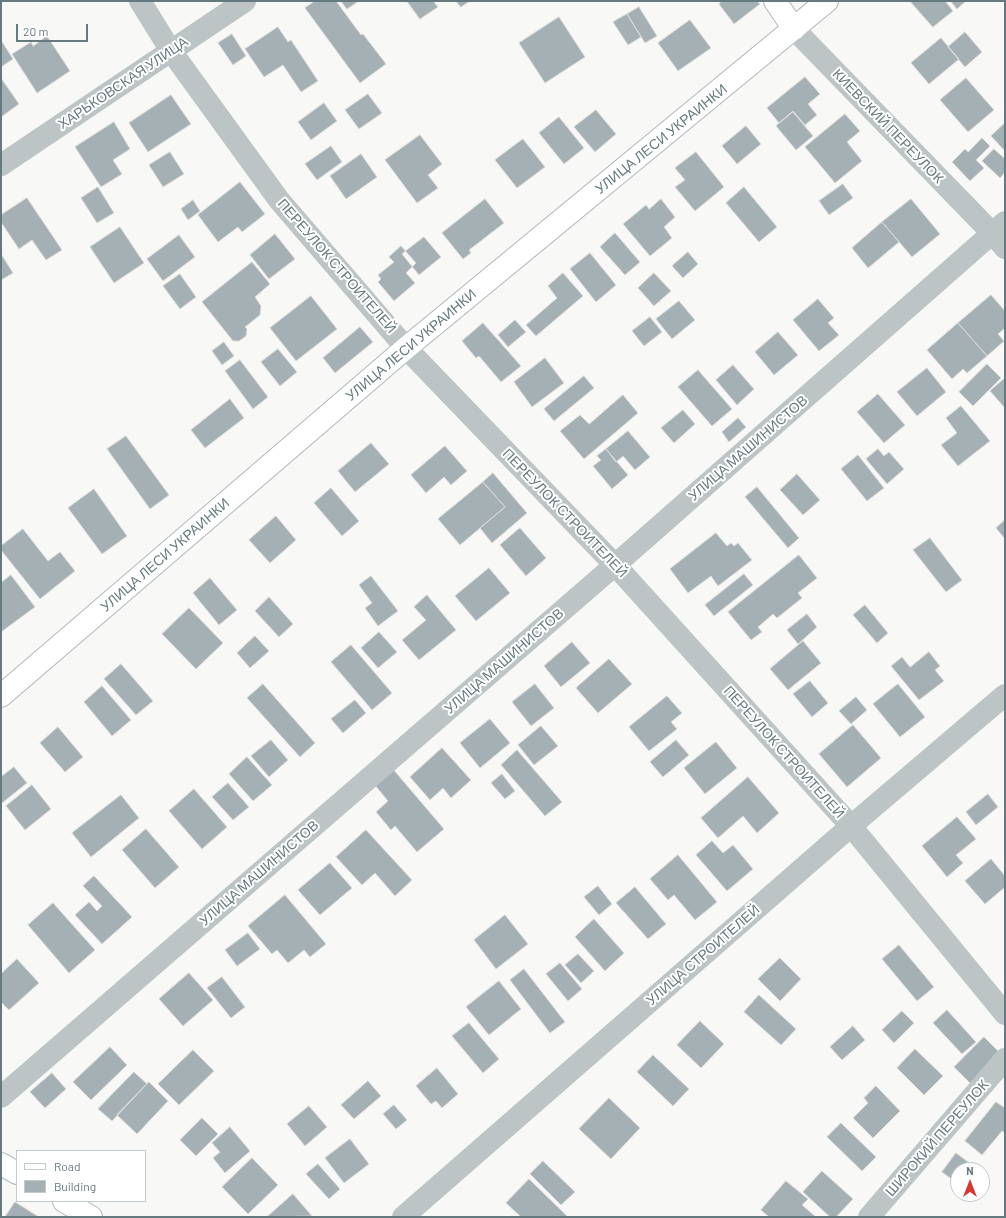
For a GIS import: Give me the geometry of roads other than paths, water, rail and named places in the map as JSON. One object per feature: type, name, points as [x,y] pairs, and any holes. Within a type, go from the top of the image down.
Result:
[{"type":"main road","name":"КИЕВСКИЙ ПЕРЕУЛОК","points":[[775,1],[794,29]]},
{"type":"main road","name":"УЛИЦА ЛЕСИ УКРАИНКИ","points":[[1,696],[406,348],[827,1]]},
{"type":"main road","points":[[1,1164],[16,1172]]},
{"type":"main road","points":[[66,1202],[91,1217]]},
{"type":"street","name":"ПЕРЕУЛОК СТРОИТЕЛЕЙ","points":[[140,1],[171,51],[279,200],[406,348],[615,565],[851,826],[1005,1014]]},
{"type":"street","name":"ХАРЬКОВСКАЯ УЛИЦА","points":[[1,165],[245,1]]},
{"type":"street","name":"КИЕВСКИЙ ПЕРЕУЛОК","points":[[794,29],[1001,234]]},
{"type":"street","name":"УЛИЦА МАШИНИСТОВ","points":[[1,1097],[615,565],[1001,234]]},
{"type":"street","name":"УЛИЦА СТРОИТЕЛЕЙ","points":[[403,1217],[851,826],[1005,695]]},
{"type":"street","name":"ШИРОКИЙ ПЕРЕУЛОК","points":[[869,1217],[1005,1059]]}]
